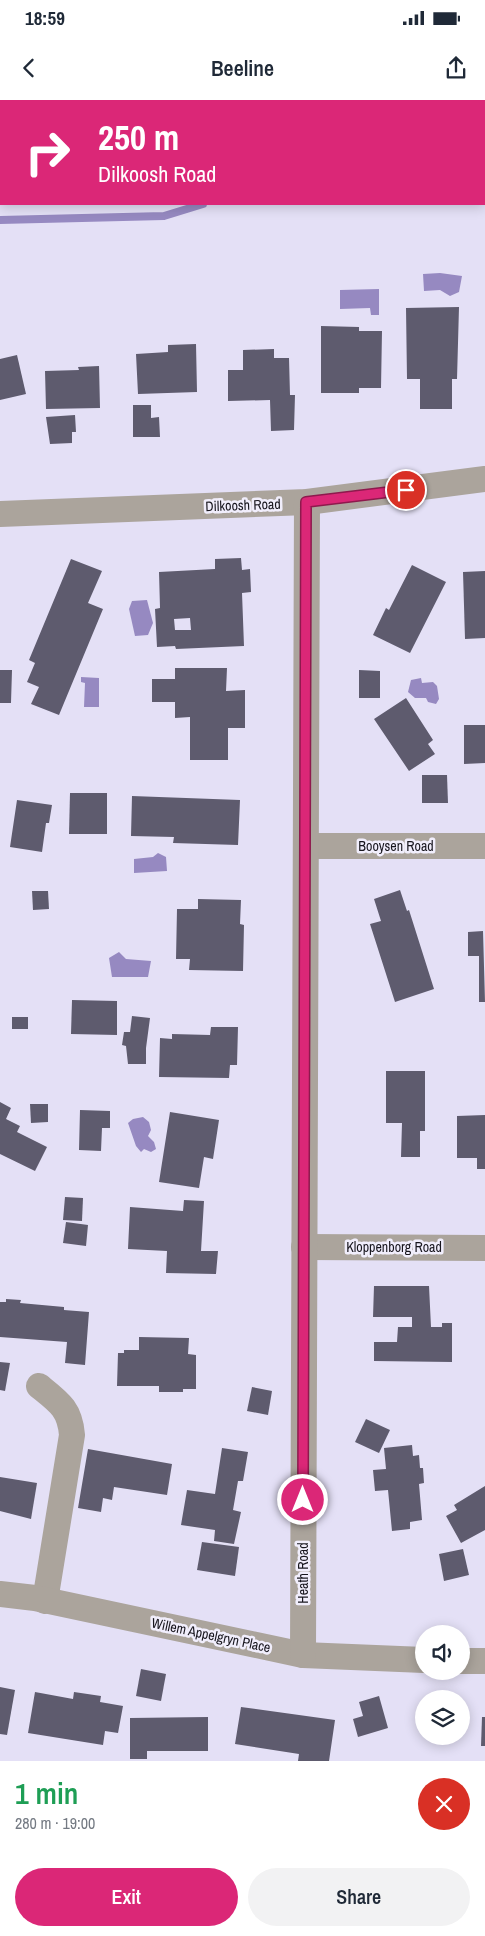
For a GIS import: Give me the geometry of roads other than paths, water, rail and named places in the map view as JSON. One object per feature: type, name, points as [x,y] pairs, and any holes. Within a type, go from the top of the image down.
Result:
[{"type":"street","name":"Dilkoosh Road","points":[[0,514],[306,502],[485,479]]},
{"type":"street","name":"Heath Road","points":[[303,1655],[306,502]]},
{"type":"street","name":"Booysen Road","points":[[306,846],[485,846]]},
{"type":"street","name":"Kloppenborg Road","points":[[304,1247],[485,1248]]},
{"type":"street","points":[[39,1386],[60,1403],[71,1420],[72,1435],[45,1601]]},
{"type":"street","name":"Willem Appelgryn Place","points":[[0,1594],[45,1601],[303,1655],[415,1660]]},
{"type":"street","points":[[470,1661],[485,1661]]},
{"type":"waterway","points":[[0,220],[164,216],[200,205]]}]
